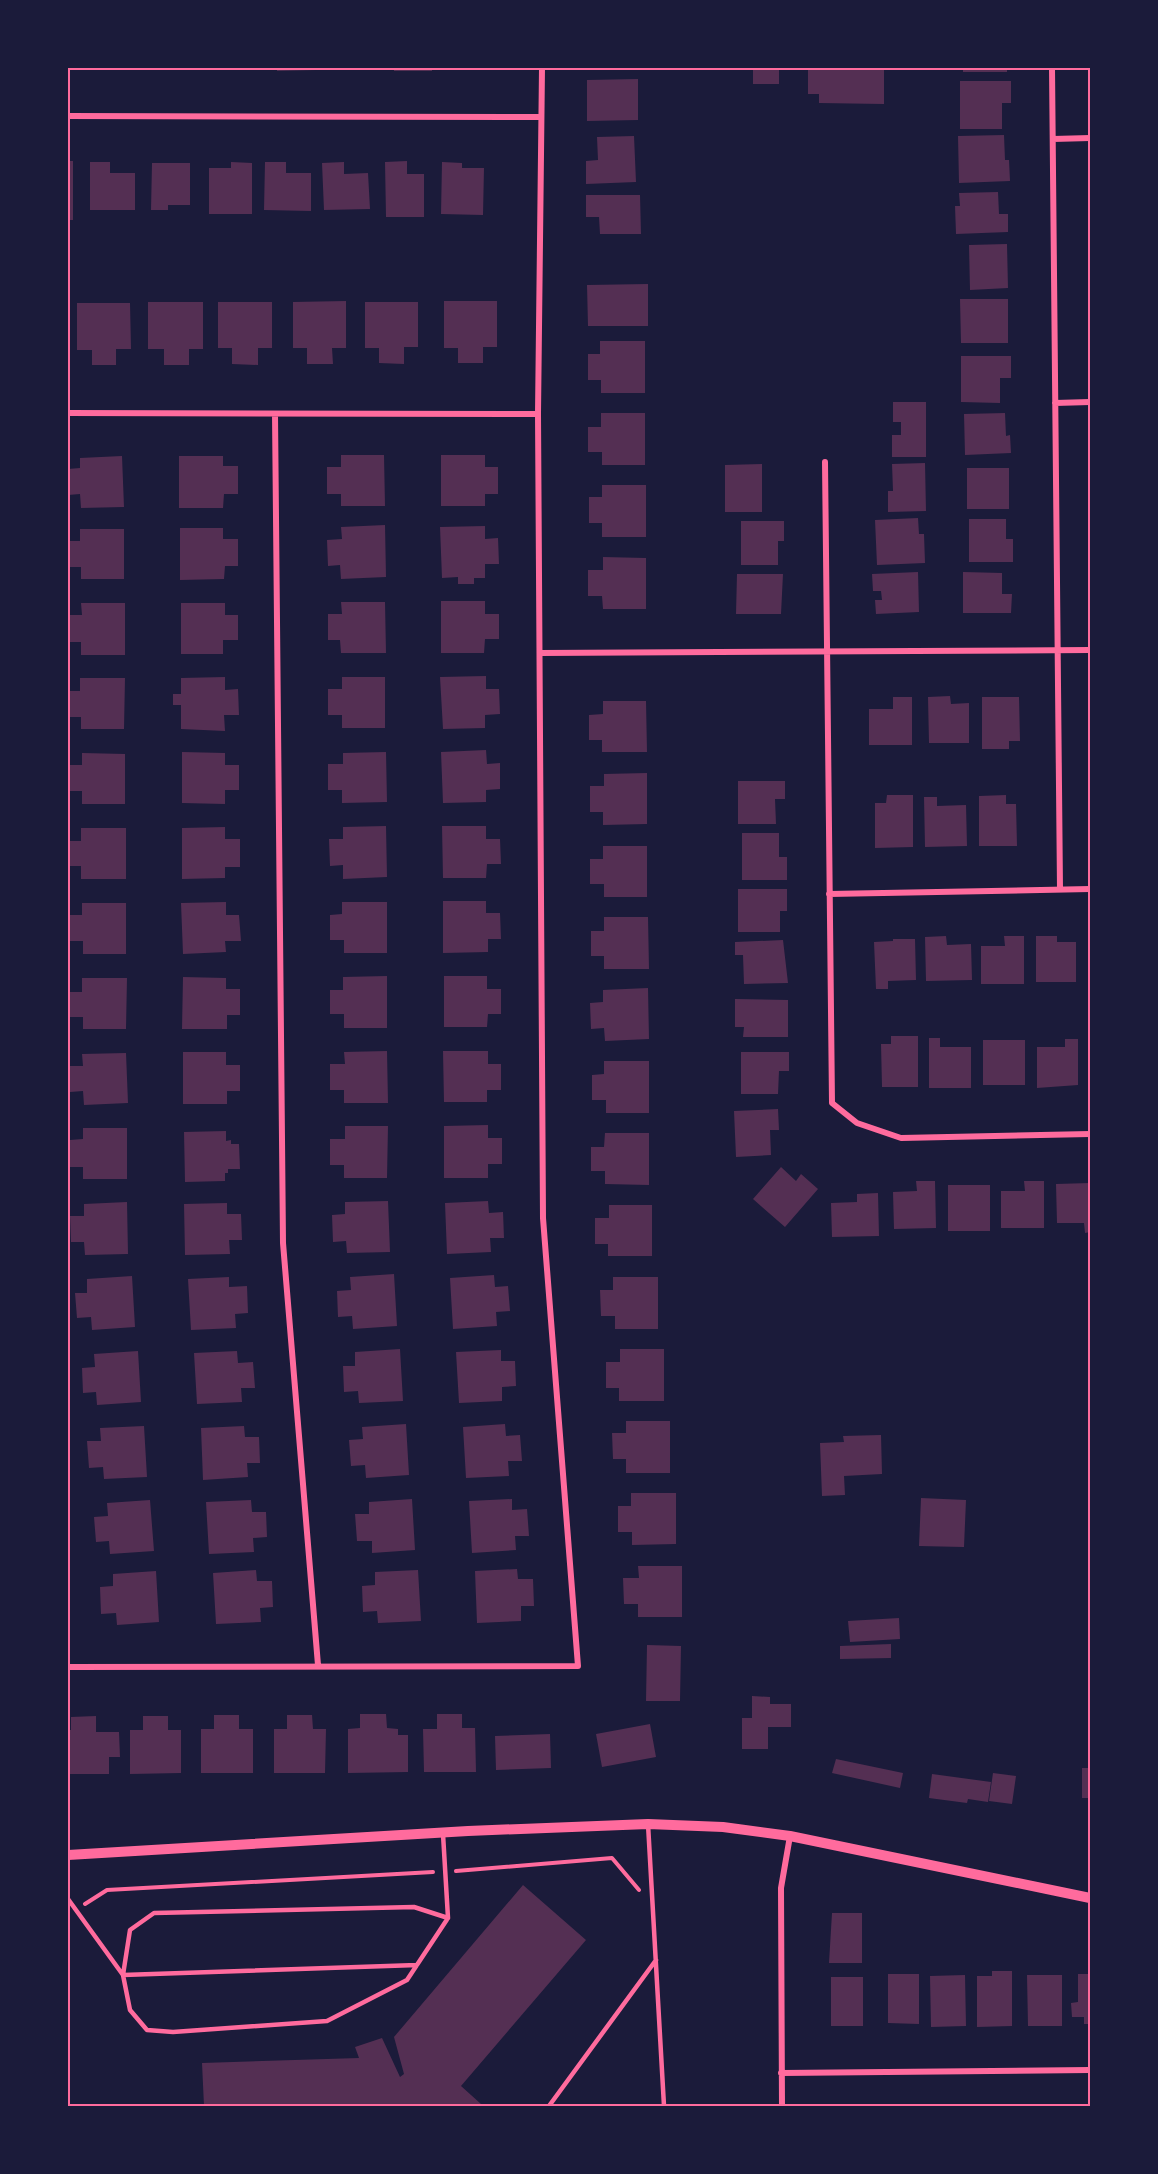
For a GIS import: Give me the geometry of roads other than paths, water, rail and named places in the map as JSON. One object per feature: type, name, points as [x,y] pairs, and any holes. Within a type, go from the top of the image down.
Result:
[{"type":"street","points":[[68,1667],[578,1666],[543,1218],[538,414],[542,68]]},
{"type":"street","points":[[1052,68],[1060,889]]},
{"type":"street","points":[[68,116],[541,117]]},
{"type":"street","points":[[1053,139],[1090,138]]},
{"type":"street","points":[[1055,403],[1090,402]]},
{"type":"street","points":[[68,413],[538,414]]},
{"type":"street","points":[[275,414],[283,1243],[318,1665]]},
{"type":"street","points":[[825,462],[832,1103],[857,1123],[901,1138],[1090,1134]]},
{"type":"street","points":[[540,653],[1090,650]]},
{"type":"street","points":[[829,894],[1090,889]]},
{"type":"street","points":[[68,1855],[443,1833],[648,1824],[723,1827],[790,1836],[1090,1898]]},
{"type":"street","points":[[782,2106],[781,1888],[790,1836]]},
{"type":"street","points":[[782,2073],[1090,2070]]},
{"type":"lane","points":[[648,1824],[664,2106]]},
{"type":"lane","points":[[443,1833],[448,1918],[407,1980],[327,2021],[173,2032],[147,2030],[130,2010],[123,1975],[130,1930],[154,1913],[414,1907],[448,1918]]},
{"type":"lane","points":[[68,1899],[123,1975]]},
{"type":"lane","points":[[549,2106],[656,1960]]},
{"type":"lane","points":[[123,1975],[417,1965]]}]
